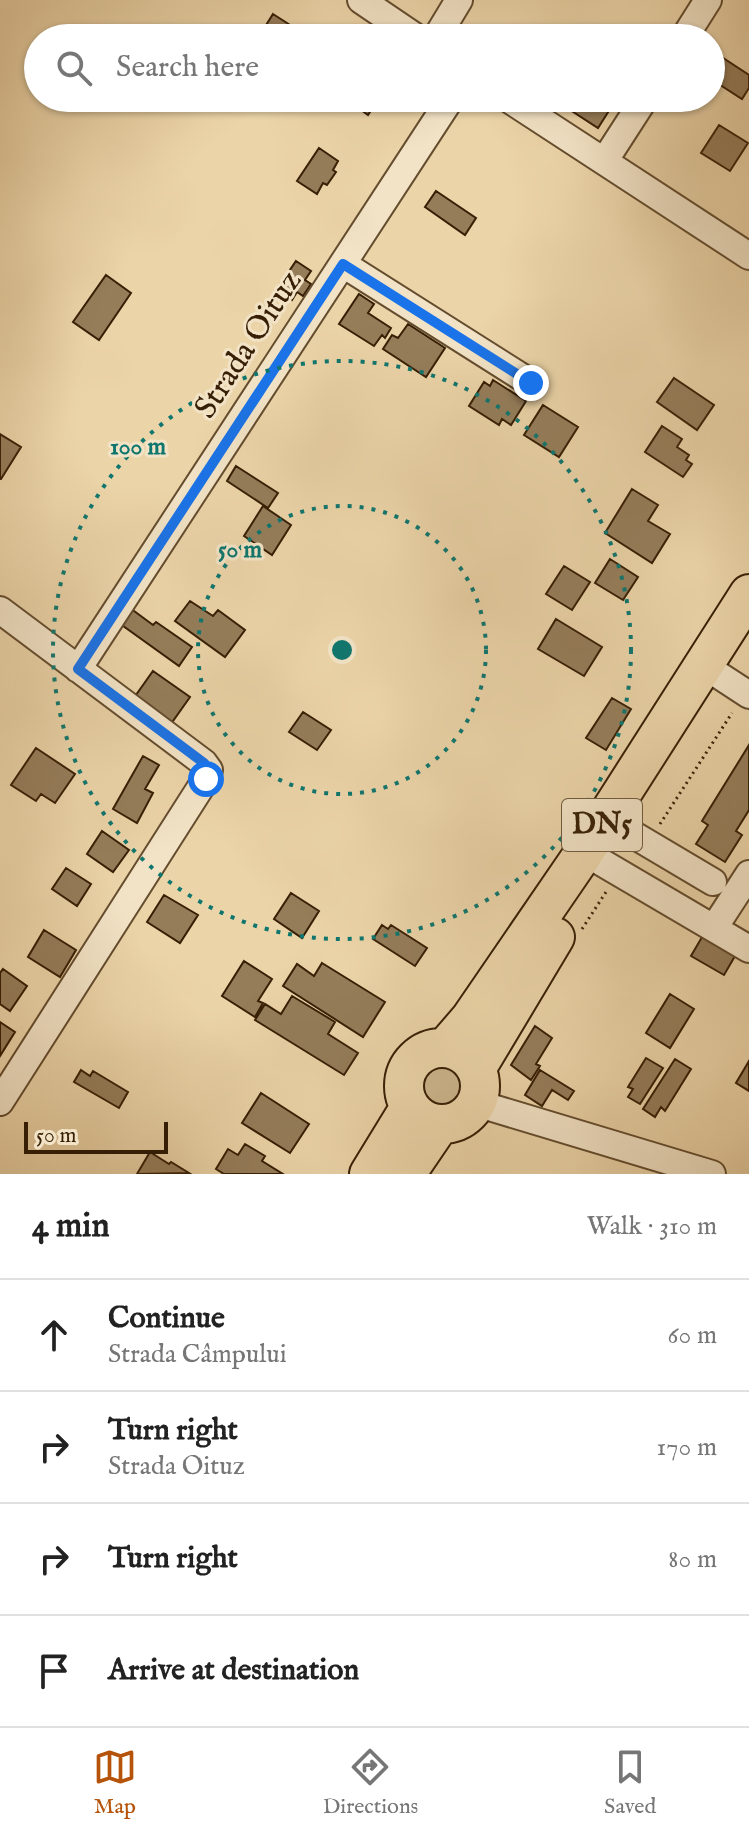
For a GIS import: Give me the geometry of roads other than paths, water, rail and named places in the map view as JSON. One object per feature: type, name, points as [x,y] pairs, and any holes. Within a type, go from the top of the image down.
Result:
[{"type":"highway","name":"DN5","points":[[749,594],[583,854],[470,1019],[445,1048],[427,1051],[410,1065],[404,1086],[425,1115],[461,1119],[481,1094],[601,862],[635,836],[738,688],[749,631]]},
{"type":"highway","points":[[445,1048],[465,1056],[481,1094]]},
{"type":"highway","name":"DN5","points":[[369,1174],[425,1115]]},
{"type":"highway","name":"DN5","points":[[406,1174],[425,1115]]},
{"type":"street","points":[[361,0],[396,24]]},
{"type":"street","points":[[444,24],[459,0]]},
{"type":"street","points":[[693,24],[708,0]]},
{"type":"street","name":"Strada Oituz","points":[[78,669],[442,112]]},
{"type":"street","points":[[529,112],[749,256]]},
{"type":"street","points":[[605,160],[636,112]]},
{"type":"street","points":[[343,264],[531,383]]},
{"type":"street","points":[[0,610],[204,763],[209,770],[0,1102]]},
{"type":"street","points":[[635,836],[713,882]]},
{"type":"street","points":[[601,862],[749,949]]},
{"type":"street","points":[[714,928],[749,874]]},
{"type":"street","points":[[481,1094],[650,1166],[712,1174]]}]
